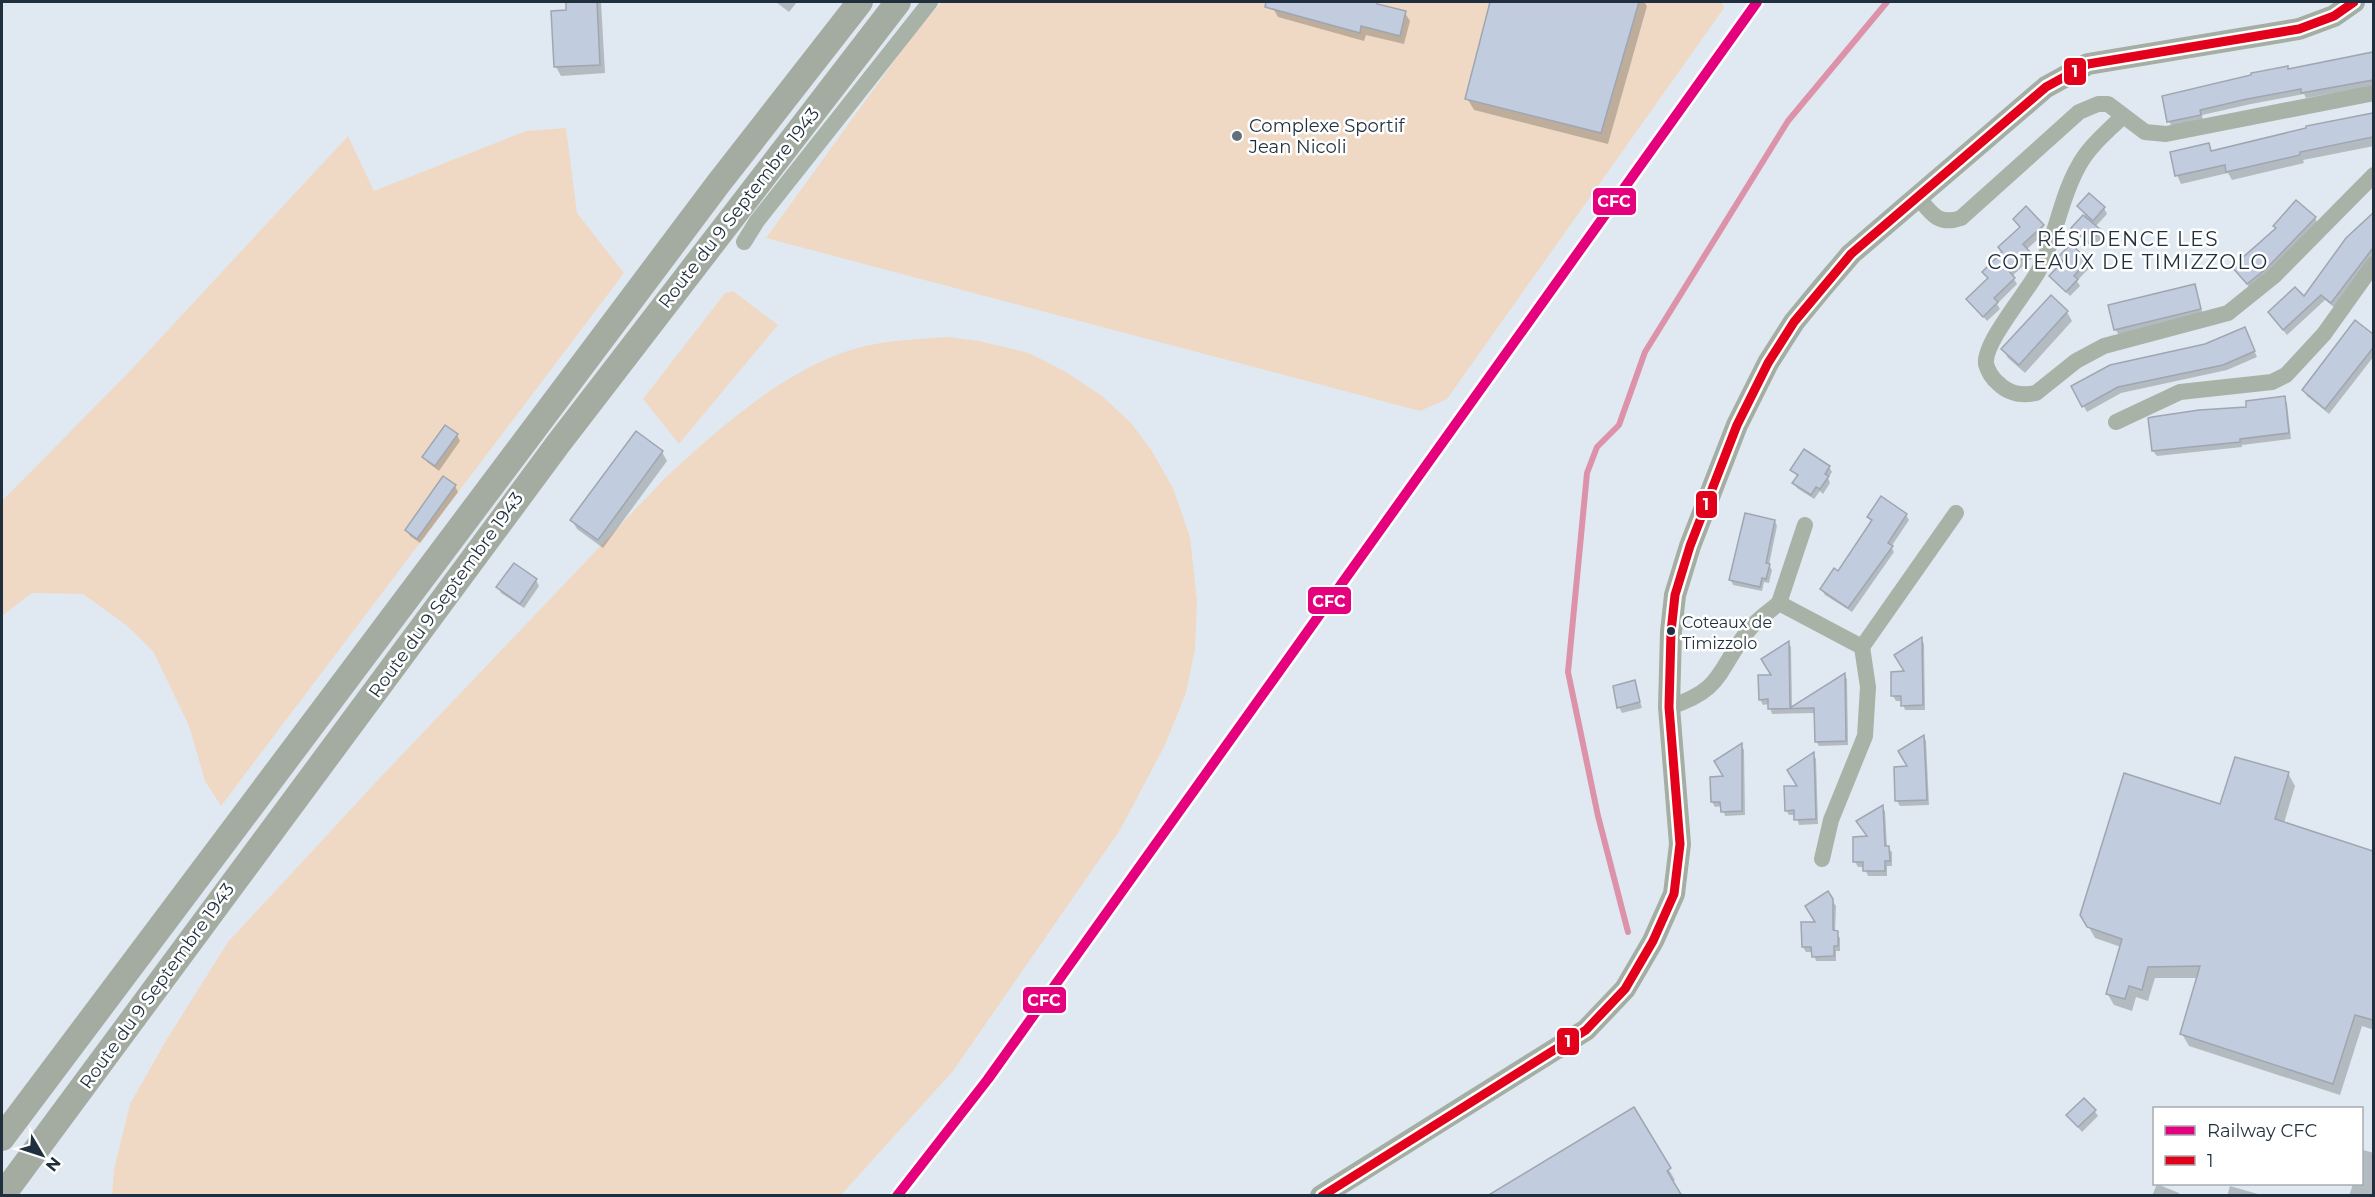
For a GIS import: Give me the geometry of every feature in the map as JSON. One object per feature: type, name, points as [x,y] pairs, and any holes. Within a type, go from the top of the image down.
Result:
[{"type":"main road","name":"Route du 9 Septembre 1943","points":[[2,1138],[718,184],[860,2]]},
{"type":"main road","name":"Route du 9 Septembre 1943","points":[[2,1196],[558,444],[898,2]]},
{"type":"main road","points":[[1321,1196],[1586,1030],[1625,989],[1653,941],[1674,894],[1680,844],[1669,707],[1671,632],[1675,595],[1690,546],[1737,425],[1768,363],[1794,322],[1851,254],[2046,87],[2088,64],[2300,29],[2334,16],[2354,2]]},
{"type":"street","points":[[744,242],[757,221],[930,2]]},
{"type":"street","points":[[1918,197],[1932,214],[1941,220],[1952,221],[1961,218],[2079,112],[2098,104],[2108,104],[2145,132],[2166,134],[2373,93]]},
{"type":"street","points":[[2123,116],[2089,151],[2078,167],[2039,271],[1989,345],[1986,363],[1990,372],[1996,382],[2015,394],[2036,393],[2091,351],[2113,342],[2228,313],[2274,276],[2373,175]]},
{"type":"street","points":[[2116,422],[2180,392],[2272,382],[2286,375],[2324,334],[2373,264]]},
{"type":"street","points":[[1822,859],[1831,820],[1865,736],[1868,687],[1862,647],[1956,513]]},
{"type":"street","points":[[1669,707],[1688,702],[1709,688],[1748,631],[1779,603],[1805,525]]},
{"type":"street","points":[[1779,603],[1862,647]]},
{"type":"shaded area","name":"Complexe Sportif Jean Nicoli","points":[[942,2],[1722,2],[1724,8],[1447,399],[1420,411],[766,238],[913,35]]},
{"type":"shaded area","points":[[566,128],[577,213],[624,273],[221,806],[205,781],[189,726],[153,651],[126,625],[83,594],[32,593],[2,616],[2,501],[131,370],[348,136],[374,191],[526,131]]},
{"type":"shaded area","points":[[733,291],[778,325],[679,444],[643,399],[725,293]]},
{"type":"shaded area","points":[[947,337],[979,341],[1029,353],[1066,372],[1102,396],[1131,423],[1150,448],[1173,488],[1190,537],[1197,601],[1195,649],[1186,693],[1165,745],[1120,830],[953,1071],[841,1195],[112,1195],[114,1169],[130,1104],[167,1039],[228,942],[376,782],[667,476],[709,438],[757,400],[808,368],[861,347],[904,340]]},
{"type":"building","points":[[566,2],[597,2],[600,65],[554,67],[551,11],[566,10]]},
{"type":"building","points":[[1266,2],[1377,2],[1377,4],[1406,11],[1400,36],[1361,26],[1360,33],[1265,7]]},
{"type":"building","points":[[1490,2],[1639,2],[1601,133],[1465,99]]},
{"type":"building","points":[[2373,52],[2373,80],[2301,93],[2301,89],[2247,99],[2200,110],[2201,115],[2167,122],[2162,96],[2251,75],[2251,73],[2288,66],[2288,69]]},
{"type":"building","points":[[2373,113],[2373,137],[2300,152],[2300,155],[2226,172],[2225,165],[2175,176],[2170,152],[2209,143],[2211,151],[2306,128],[2306,126]]},
{"type":"building","points":[[2089,193],[2105,207],[2093,221],[2077,206]]},
{"type":"building","points":[[2296,200],[2316,217],[2267,268],[2247,284],[2232,267],[2276,228],[2273,226]]},
{"type":"building","points":[[2026,206],[2044,225],[2023,244],[2030,252],[2009,271],[2015,278],[1994,298],[1998,302],[1983,317],[1966,299],[1988,278],[1982,272],[2002,252],[1998,247],[2020,227],[2013,219]]},
{"type":"building","points":[[2373,213],[2373,248],[2331,303],[2321,295],[2283,330],[2268,312],[2295,287],[2304,296],[2346,238]]},
{"type":"building","points":[[2083,215],[2101,230],[2089,243],[2071,228]]},
{"type":"building","points":[[2071,244],[2088,260],[2074,276],[2078,279],[2066,292],[2049,276],[2063,261],[2058,257]]},
{"type":"building","points":[[2195,284],[2201,309],[2114,330],[2108,305]]},
{"type":"building","points":[[2051,295],[2068,311],[2019,365],[2001,349]]},
{"type":"building","points":[[2355,320],[2373,334],[2373,348],[2325,409],[2302,390]]},
{"type":"building","points":[[2245,327],[2255,351],[2223,365],[2118,387],[2082,407],[2071,386],[2110,365],[2205,344]]},
{"type":"building","points":[[2285,396],[2289,433],[2240,439],[2240,442],[2152,451],[2148,418],[2199,410],[2246,407],[2246,401]]},
{"type":"building","points":[[445,425],[458,434],[435,466],[422,457]]},
{"type":"building","points":[[636,431],[663,451],[598,540],[570,520]]},
{"type":"building","points":[[1804,449],[1830,466],[1825,474],[1829,476],[1820,489],[1816,487],[1811,495],[1792,483],[1798,475],[1790,470]]},
{"type":"building","points":[[443,476],[456,485],[417,539],[405,530]]},
{"type":"building","points":[[1881,496],[1907,514],[1888,543],[1893,546],[1848,608],[1820,589],[1834,568],[1838,571],[1872,520],[1867,517]]},
{"type":"building","points":[[1745,513],[1775,520],[1766,563],[1770,564],[1766,579],[1762,578],[1760,587],[1729,580]]},
{"type":"building","points":[[514,563],[537,579],[520,604],[496,587]]},
{"type":"building","points":[[1922,637],[1923,705],[1901,706],[1901,696],[1891,696],[1891,672],[1904,671],[1894,655]]},
{"type":"building","points":[[1789,641],[1790,708],[1845,673],[1846,741],[1815,742],[1814,708],[1768,709],[1768,699],[1759,700],[1758,675],[1771,675],[1761,659]]},
{"type":"building","points":[[1635,680],[1640,702],[1617,708],[1613,686]]},
{"type":"building","points":[[1924,735],[1927,800],[1895,801],[1894,767],[1907,766],[1898,751]]},
{"type":"building","points":[[1742,743],[1742,811],[1721,812],[1720,802],[1711,802],[1710,777],[1723,776],[1714,761]]},
{"type":"building","points":[[1814,752],[1816,819],[1794,820],[1794,810],[1785,811],[1784,786],[1797,786],[1787,770]]},
{"type":"building","points":[[2235,757],[2289,772],[2275,819],[2373,851],[2373,1020],[2355,1015],[2333,1084],[2180,1034],[2200,966],[2148,967],[2142,990],[2129,986],[2125,999],[2106,994],[2122,939],[2087,927],[2080,915],[2124,773],[2220,804]]},
{"type":"building","points":[[1883,805],[1885,846],[1889,846],[1890,861],[1885,861],[1885,871],[1863,871],[1863,862],[1853,862],[1853,837],[1867,836],[1856,821]]},
{"type":"building","points":[[1828,891],[1833,899],[1833,930],[1838,931],[1838,946],[1834,946],[1834,956],[1812,957],[1811,947],[1802,947],[1801,922],[1815,922],[1805,906]]},
{"type":"building","points":[[2084,1098],[2096,1110],[2078,1127],[2066,1115]]},
{"type":"building","points":[[1634,1107],[1671,1168],[1667,1171],[1682,1196],[1487,1196]]},
{"type":"waterway","points":[[1628,932],[1598,816],[1568,672],[1587,473],[1597,447],[1619,425],[1645,352],[1788,121],[1887,2]]},
{"type":"rail line","name":"CFC","points":[[897,1196],[988,1079],[1757,2]]},
{"type":"transit line","name":"1","points":[[1322,1196],[1586,1030],[1625,989],[1653,941],[1674,894],[1680,844],[1669,707],[1671,632],[1675,595],[1690,546],[1737,425],[1768,363],[1794,322],[1851,254],[2046,87],[2088,64],[2299,29],[2334,16],[2354,2]]},
{"type":"place","name":"Complexe Sportif Jean Nicoli","points":[[1237,136]]},
{"type":"place","name":"Coteaux de Timizzolo","points":[[1671,631]]},
{"type":"district","name":"RÉSIDENCE LES COTEAUX DE TIMIZZOLO","points":[[2128,250]]}]
